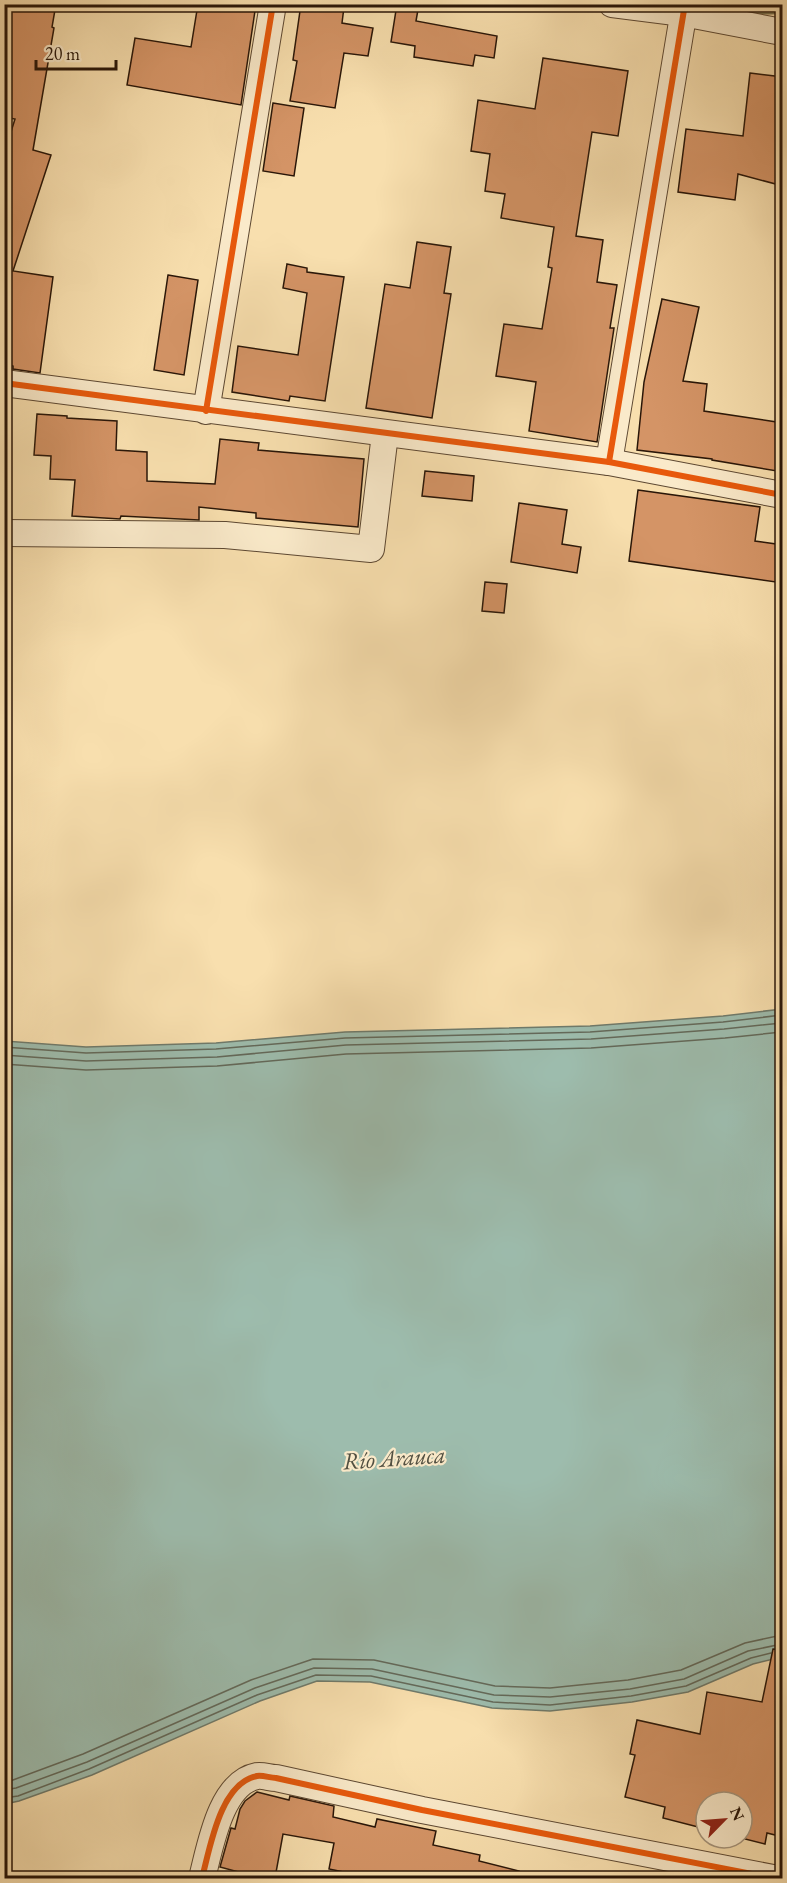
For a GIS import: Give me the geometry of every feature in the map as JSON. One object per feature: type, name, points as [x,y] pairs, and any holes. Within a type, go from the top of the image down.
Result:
[{"type":"street","points":[[206,411],[273,4]]},
{"type":"street","points":[[612,4],[684,8],[783,32]]},
{"type":"street","points":[[609,462],[684,8]]},
{"type":"street","points":[[4,383],[609,462],[783,495]]},
{"type":"street","points":[[4,533],[225,535],[371,549],[385,434]]},
{"type":"street","points":[[202,1878],[222,1809],[238,1785],[257,1776],[770,1878]]},
{"type":"green space","points":[[734,5],[782,5],[782,13],[750,13]]},
{"type":"water","name":"Río Arauca","points":[[782,1009],[782,1657],[753,1664],[688,1692],[632,1702],[550,1711],[492,1708],[370,1682],[317,1681],[260,1701],[92,1775],[5,1804],[5,1041],[86,1047],[216,1043],[345,1032],[590,1026]]},
{"type":"building","points":[[4,4],[56,4],[33,150],[51,155],[13,271],[53,277],[40,373],[13,369],[13,366],[4,364],[4,154],[15,119],[4,117]]},
{"type":"building","points":[[198,4],[256,4],[241,105],[127,85],[135,38],[191,47]]},
{"type":"building","points":[[301,4],[330,4],[344,7],[342,23],[373,28],[368,56],[344,53],[335,108],[290,101],[297,61],[293,60]]},
{"type":"building","points":[[397,4],[419,4],[416,21],[497,36],[494,58],[475,55],[473,66],[414,57],[415,46],[391,42]]},
{"type":"building","points":[[543,58],[628,71],[618,136],[592,132],[576,236],[603,240],[597,282],[617,285],[610,328],[614,328],[597,442],[529,431],[536,382],[496,376],[504,324],[542,329],[552,268],[548,267],[554,227],[501,218],[505,194],[485,191],[490,154],[471,151],[478,100],[535,109]]},
{"type":"building","points":[[750,73],[783,77],[777,125],[783,127],[783,186],[738,174],[735,200],[678,192],[686,129],[743,136]]},
{"type":"building","points":[[273,103],[304,108],[294,176],[263,171]]},
{"type":"building","points":[[417,242],[451,247],[444,293],[451,294],[432,418],[366,408],[385,284],[410,288]]},
{"type":"building","points":[[287,264],[307,268],[307,272],[344,277],[325,401],[290,396],[289,401],[232,392],[238,346],[298,355],[307,293],[283,288]]},
{"type":"building","points":[[168,275],[198,280],[184,375],[154,370]]},
{"type":"building","points":[[662,299],[699,307],[683,381],[707,384],[704,411],[783,423],[777,471],[712,459],[637,450],[644,382]]},
{"type":"building","points":[[37,414],[117,421],[116,450],[147,452],[147,481],[215,484],[220,439],[259,443],[258,450],[364,459],[358,527],[256,518],[256,513],[199,507],[199,520],[72,516],[75,480],[50,479],[51,456],[34,455]]},
{"type":"building","points":[[425,471],[474,476],[472,501],[422,496]]},
{"type":"building","points":[[638,490],[760,507],[755,541],[783,545],[783,583],[629,561]]},
{"type":"building","points":[[519,503],[567,510],[562,544],[581,547],[577,573],[511,562]]},
{"type":"building","points":[[485,582],[507,584],[504,613],[482,611]]},
{"type":"building","points":[[773,1649],[783,1650],[783,1837],[767,1833],[765,1844],[754,1841],[754,1790],[694,1790],[694,1826],[663,1818],[665,1807],[625,1797],[635,1755],[630,1754],[637,1720],[700,1734],[707,1692],[762,1702]]},
{"type":"building","points":[[257,1792],[289,1800],[290,1796],[334,1806],[333,1817],[375,1827],[377,1819],[436,1831],[433,1845],[480,1855],[479,1861],[519,1871],[518,1878],[373,1878],[329,1869],[334,1843],[283,1834],[275,1878],[245,1878],[246,1874],[220,1867],[231,1828],[235,1829],[240,1809],[245,1801]]},
{"type":"cycle path","points":[[206,411],[273,4]]},
{"type":"cycle path","points":[[609,462],[685,4]]},
{"type":"cycle path","points":[[4,383],[609,462],[782,495]]},
{"type":"cycle path","points":[[202,1878],[213,1834],[225,1803],[244,1781],[257,1776],[773,1878]]}]
